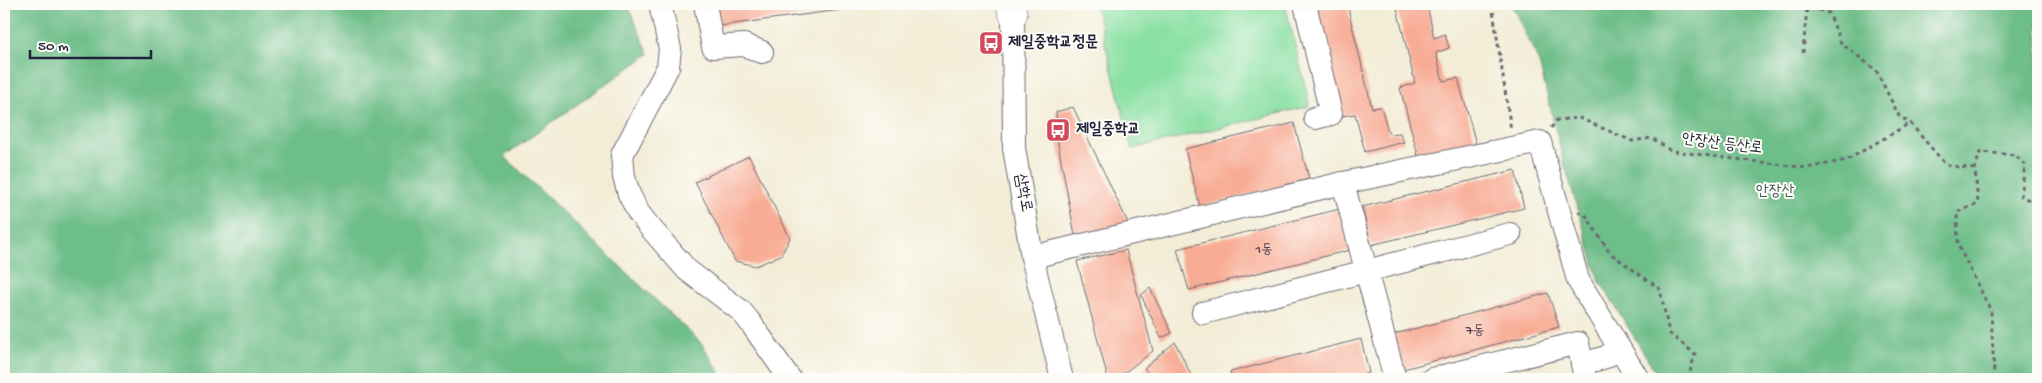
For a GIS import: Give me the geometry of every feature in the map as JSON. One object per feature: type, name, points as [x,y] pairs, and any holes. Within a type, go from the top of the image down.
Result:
[{"type":"street","points":[[660,4],[670,49],[668,66],[622,155],[624,177],[629,194],[643,218],[687,270],[741,310],[790,379]]},
{"type":"street","points":[[705,4],[713,47],[744,45],[762,52]]},
{"type":"street","points":[[1305,4],[1331,114],[1315,118]]},
{"type":"street","name":"삼학로","points":[[1012,7],[1014,148],[1032,257],[1062,379]]},
{"type":"street","points":[[1032,257],[1343,183],[1540,142],[1578,280],[1638,379]]},
{"type":"street","points":[[1343,183],[1395,379]]},
{"type":"street","points":[[1203,313],[1510,234]]},
{"type":"street","points":[[1432,379],[1578,344],[1584,371],[1619,348]]},
{"type":"path","points":[[1492,4],[1514,148]]},
{"type":"path","points":[[1804,4],[1807,7],[1829,13],[1842,43],[1876,70],[1899,116],[1910,123],[1946,165],[1975,169]]},
{"type":"path","points":[[1803,54],[1807,7]]},
{"type":"path","name":"안장산 등산로","points":[[1540,142],[1557,120],[1579,118],[1632,141],[1652,138],[1671,151],[1807,168],[1847,160],[1910,123]]},
{"type":"path","points":[[1992,379],[1994,374],[1991,310],[1958,245],[1957,212],[1978,204],[1975,169],[1980,152],[2015,155],[2025,165],[2021,196],[2038,204]]},
{"type":"path","points":[[1560,215],[1575,212],[1585,214],[1610,253],[1660,289],[1669,333],[1696,354],[1688,379]]},
{"type":"green space","points":[[4,4],[627,4],[649,54],[504,156],[702,344],[724,379],[4,379]]},
{"type":"green space","points":[[1095,4],[1285,4],[1310,106],[1132,149]]},
{"type":"green space","name":"안장산","points":[[1511,4],[2038,4],[2038,379],[1660,379],[1599,280],[1564,163],[1539,62]]},
{"type":"building","points":[[716,4],[869,4],[870,6],[719,26]]},
{"type":"building","points":[[1316,4],[1347,4],[1372,108],[1381,107],[1389,134],[1400,133],[1404,142],[1365,152],[1355,114],[1342,116]]},
{"type":"building","points":[[1396,4],[1427,4],[1434,38],[1445,34],[1449,48],[1436,53],[1443,81],[1458,78],[1476,144],[1419,159],[1400,88],[1415,83]]},
{"type":"building","points":[[1073,107],[1131,229],[1076,241],[1058,144],[1056,112]]},
{"type":"building","points":[[1294,123],[1309,179],[1200,207],[1185,149]]},
{"type":"building","points":[[749,156],[790,238],[781,255],[756,266],[735,261],[695,182]]},
{"type":"building","points":[[1515,170],[1524,208],[1371,245],[1362,207]]},
{"type":"building","points":[[1340,209],[1350,250],[1189,290],[1177,249]]},
{"type":"building","points":[[1126,250],[1153,351],[1116,379],[1108,379],[1077,261]]},
{"type":"building","points":[[1150,288],[1172,333],[1161,338],[1141,295]]},
{"type":"building","points":[[1548,293],[1559,327],[1400,370],[1391,335]]},
{"type":"building","points":[[1361,339],[1369,373],[1343,379],[1232,379],[1230,372]]},
{"type":"building","points":[[1175,342],[1193,379],[1153,379],[1144,368]]},
{"type":"place","name":"제일중학교정문","points":[[991,43]]},
{"type":"place","name":"제일중학교","points":[[1058,130]]}]
